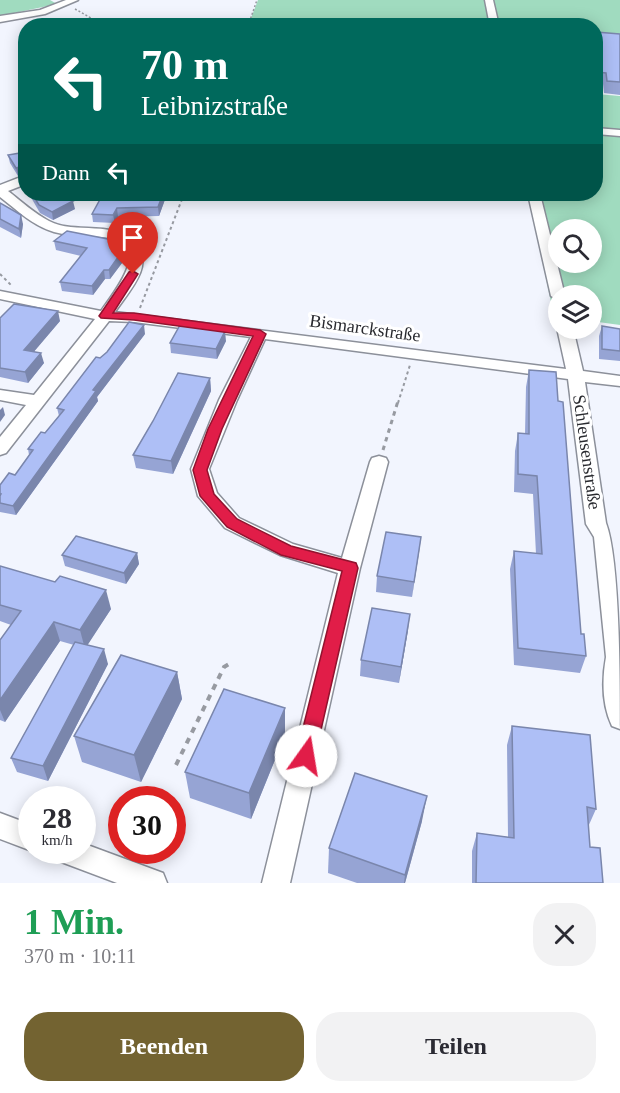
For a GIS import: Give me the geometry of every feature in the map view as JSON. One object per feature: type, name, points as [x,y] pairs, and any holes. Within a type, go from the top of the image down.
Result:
[{"type":"street","points":[[489,0],[493,18]]},
{"type":"street","points":[[0,19],[42,12],[69,2]]},
{"type":"street","points":[[603,132],[620,133]]},
{"type":"street","points":[[0,449],[105,316],[133,274],[137,262],[132,245],[114,236],[59,229],[44,224],[0,191],[18,183]]},
{"type":"street","points":[[536,201],[555,285]]},
{"type":"street","name":"Bismarckstraße","points":[[0,295],[105,316],[134,317],[620,381]]},
{"type":"street","points":[[260,334],[224,409],[200,470],[208,496],[232,523],[287,550],[350,568]]},
{"type":"street","name":"Schleusenstraße","points":[[568,339],[576,375],[596,524],[604,537],[617,657],[614,676],[620,718]]},
{"type":"street","points":[[0,395],[37,401]]},
{"type":"street","points":[[276,883],[350,568],[379,462]]},
{"type":"street","points":[[0,826],[18,833]]},
{"type":"street","points":[[96,861],[153,883]]},
{"type":"path","points":[[251,18],[258,0]]},
{"type":"path","points":[[69,2],[93,18]]},
{"type":"path","points":[[134,317],[145,300],[181,201]]},
{"type":"path","points":[[379,462],[414,355]]},
{"type":"path","points":[[176,765],[182,758],[224,667],[230,664]]},
{"type":"green space","points":[[0,0],[50,0],[57,4],[0,16]]},
{"type":"green space","points":[[258,0],[620,0],[620,38],[603,37],[603,18],[251,18]]},
{"type":"green space","points":[[603,95],[620,96],[620,325],[602,323],[602,285],[548,285],[548,288],[529,201],[603,201]]},
{"type":"building","points":[[603,33],[620,34],[620,82],[607,81],[606,73],[603,73]]},
{"type":"building","points":[[18,153],[18,167],[16,168],[8,155]]},
{"type":"building","points":[[36,201],[73,201],[52,212]]},
{"type":"building","points":[[99,201],[160,201],[158,207],[117,208],[113,215],[92,214]]},
{"type":"building","points":[[0,203],[21,215],[19,229],[0,219]]},
{"type":"building","points":[[67,231],[118,241],[111,248],[123,250],[109,270],[104,270],[92,286],[60,282],[87,248],[54,241]]},
{"type":"building","points":[[14,304],[58,311],[24,350],[41,353],[25,372],[0,368],[0,318]]},
{"type":"building","points":[[129,322],[144,325],[93,390],[96,391],[13,506],[0,503],[0,485],[9,473],[15,475],[33,450],[28,449],[41,432],[45,433],[64,410],[57,408],[96,357],[100,358],[107,352]]},
{"type":"building","points":[[180,325],[225,331],[216,349],[170,343]]},
{"type":"building","points":[[602,326],[620,329],[620,351],[602,349]]},
{"type":"building","points":[[529,370],[556,372],[558,401],[563,402],[581,634],[584,634],[586,656],[518,648],[514,551],[542,554],[537,476],[518,474],[518,433],[529,434]]},
{"type":"building","points":[[178,373],[210,378],[171,461],[133,455],[153,421]]},
{"type":"building","points":[[386,532],[421,537],[414,582],[377,576]]},
{"type":"building","points":[[76,536],[137,553],[124,573],[62,555]]},
{"type":"building","points":[[0,566],[55,582],[60,576],[106,590],[80,630],[54,622],[0,700],[0,640],[21,611],[0,605]]},
{"type":"building","points":[[372,608],[410,614],[401,667],[361,660]]},
{"type":"building","points":[[75,642],[104,649],[43,766],[11,758]]},
{"type":"building","points":[[121,655],[177,672],[134,755],[74,736]]},
{"type":"building","points":[[224,689],[285,708],[249,793],[185,772]]},
{"type":"building","points":[[512,726],[590,735],[596,809],[587,807],[590,847],[600,848],[603,883],[476,883],[477,833],[514,838]]},
{"type":"building","points":[[355,773],[427,796],[405,875],[329,848]]},
{"type":"route","points":[[133,274],[105,316],[134,317],[260,334],[215,429],[200,470],[208,496],[232,523],[287,550],[350,568],[306,756]]}]
